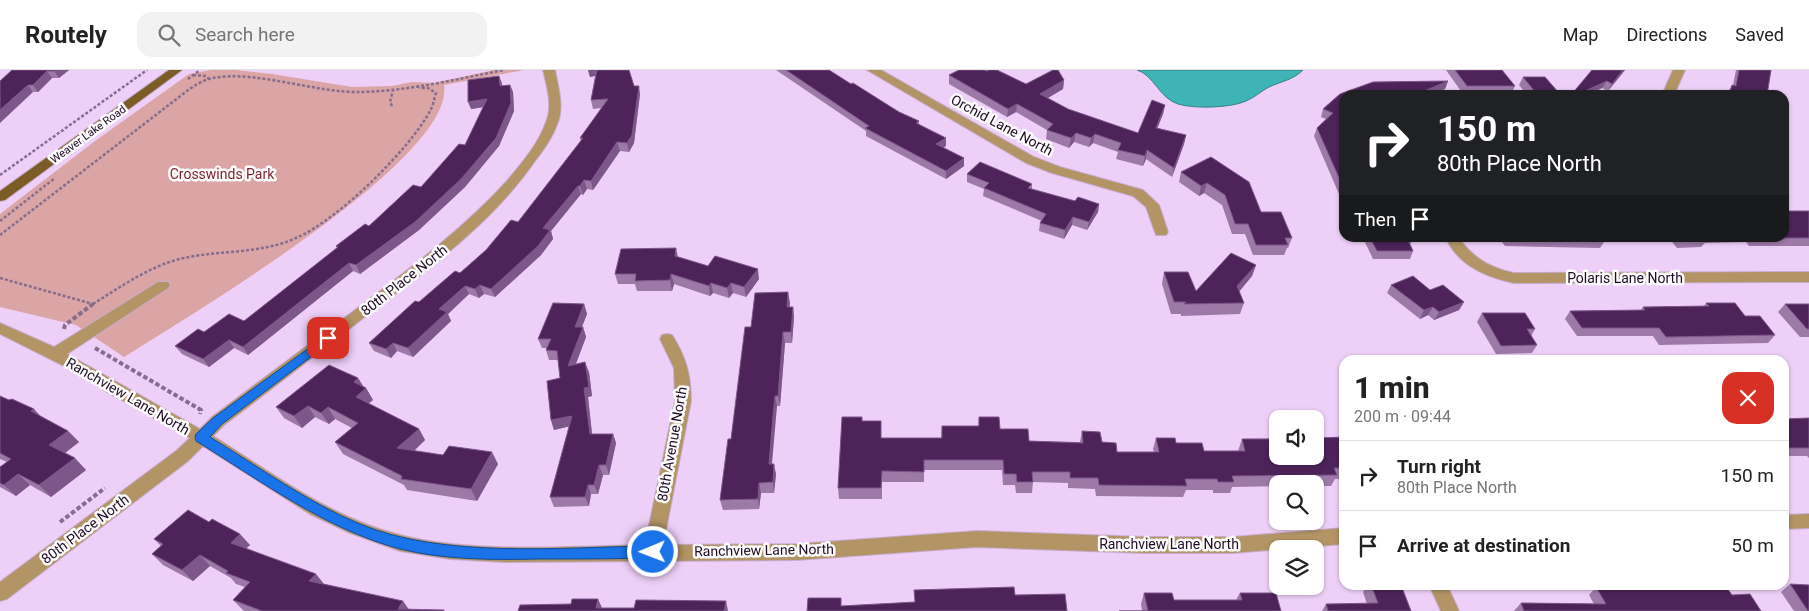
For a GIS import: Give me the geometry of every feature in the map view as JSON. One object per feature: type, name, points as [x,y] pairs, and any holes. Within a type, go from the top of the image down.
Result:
[{"type":"main road","name":"Weaver Lake Road","points":[[0,197],[176,70]]},
{"type":"street","name":"80th Place North","points":[[0,593],[182,456],[218,421],[423,266],[464,232],[524,170],[542,143],[552,121],[555,101],[549,70]]},
{"type":"street","name":"Orchid Lane North","points":[[873,70],[1030,160],[1056,170],[1138,193],[1152,205],[1161,232]]},
{"type":"street","points":[[1670,90],[1679,70]]},
{"type":"street","name":"Polaris Lane North","points":[[1455,242],[1463,254],[1479,268],[1497,275],[1514,278],[1809,277]]},
{"type":"street","points":[[55,354],[163,285]]},
{"type":"street","name":"Ranchview Lane North","points":[[0,328],[55,354],[201,437],[316,509],[356,528],[400,543],[450,551],[505,554],[797,552],[977,540],[1146,545],[1234,545],[1339,537]]},
{"type":"street","name":"80th Avenue North","points":[[653,552],[683,400],[684,377],[678,357],[666,339]]},
{"type":"street","points":[[1789,522],[1809,522]]},
{"type":"street","points":[[1440,590],[1450,611]]},
{"type":"path","points":[[0,175],[147,70]]},
{"type":"path","points":[[0,235],[182,95],[209,79],[228,76],[339,92],[393,90],[504,70]]},
{"type":"path","points":[[194,75],[206,76],[209,79]]},
{"type":"path","points":[[185,428],[200,416],[201,410],[79,339],[63,328],[65,325],[93,304],[146,272],[171,262],[198,256],[267,247],[299,237],[316,226],[368,184],[405,148],[419,131],[434,105],[436,93],[428,88],[414,87]]},
{"type":"path","points":[[392,106],[390,102],[393,90]]},
{"type":"path","points":[[0,278],[93,304]]},
{"type":"path","points":[[55,526],[108,486]]},
{"type":"green space","name":"Crosswinds Park","points":[[211,70],[235,70],[272,74],[352,87],[392,86],[412,82],[434,83],[494,70],[524,70],[444,85],[436,116],[407,153],[364,194],[254,274],[124,357],[76,325],[0,307],[0,214],[95,141],[189,74]]},
{"type":"shaded area","points":[[1137,70],[1303,70],[1246,101],[1231,105],[1203,107],[1185,106],[1171,101],[1148,77]]},
{"type":"building","points":[[12,70],[55,70],[47,71],[33,85],[28,85],[0,110],[0,81]]},
{"type":"building","points":[[597,70],[629,70],[634,86],[639,86],[632,135],[627,143],[617,142],[591,181],[584,180],[543,228],[550,230],[538,246],[491,289],[480,285],[475,289],[465,286],[439,309],[447,312],[408,348],[393,343],[386,349],[369,343],[415,301],[419,302],[455,271],[460,273],[486,250],[511,220],[518,222],[583,138],[580,138],[608,99],[591,100]]},
{"type":"building","points":[[786,70],[829,70],[899,112],[919,121],[916,123],[946,138],[936,144],[964,158],[946,171],[865,128],[869,126]]},
{"type":"building","points":[[959,70],[997,70],[1026,84],[1053,70],[1058,70],[1064,80],[1040,94],[1068,109],[1138,133],[1152,100],[1165,105],[1156,128],[1186,135],[1174,168],[1147,150],[1145,156],[1118,150],[1121,143],[1095,134],[1091,138],[1076,133],[1071,138],[1047,130],[1053,124],[1017,104],[1008,109],[949,75]]},
{"type":"building","points":[[1455,70],[1502,70],[1515,86],[1467,86]]},
{"type":"building","points":[[1592,70],[1623,70],[1612,84],[1607,81],[1587,90],[1575,90]]},
{"type":"building","points":[[1739,70],[1771,70],[1768,90],[1730,90],[1732,85],[1736,86]]},
{"type":"building","points":[[499,76],[500,86],[510,85],[511,103],[496,138],[461,179],[415,222],[356,265],[349,263],[243,347],[229,340],[203,359],[175,346],[198,329],[204,332],[229,314],[244,321],[338,247],[336,246],[365,224],[369,226],[413,185],[421,187],[459,144],[465,145],[487,99],[468,102],[468,80]]},
{"type":"building","points":[[1523,77],[1545,77],[1556,90],[1534,90]]},
{"type":"building","points":[[1448,81],[1427,90],[1351,90],[1373,82]]},
{"type":"building","points":[[1339,95],[1339,178],[1317,128],[1333,113],[1323,109]]},
{"type":"building","points":[[1211,157],[1249,182],[1261,212],[1281,212],[1292,238],[1285,238],[1288,245],[1256,245],[1248,224],[1235,224],[1225,195],[1207,183],[1201,186],[1181,172]]},
{"type":"building","points":[[980,162],[1032,184],[1028,188],[1075,201],[1078,197],[1099,204],[1089,222],[1073,217],[1065,230],[1040,223],[1046,214],[984,188],[989,183],[967,174]]},
{"type":"building","points":[[1789,211],[1809,211],[1809,238],[1789,238]]},
{"type":"building","points":[[1372,242],[1409,242],[1413,251],[1377,251]]},
{"type":"building","points":[[676,248],[675,256],[708,266],[715,256],[758,269],[744,287],[731,283],[727,288],[711,283],[709,286],[671,274],[670,280],[635,281],[636,274],[615,274],[621,249]]},
{"type":"building","points":[[1231,253],[1256,265],[1237,286],[1244,303],[1184,304],[1186,302],[1174,302],[1164,272],[1188,272],[1196,291]]},
{"type":"building","points":[[1413,276],[1430,290],[1443,285],[1464,302],[1439,312],[1433,307],[1424,310],[1391,285]]},
{"type":"building","points":[[788,292],[787,307],[793,307],[791,332],[783,332],[778,396],[775,396],[769,464],[774,464],[773,482],[759,483],[758,499],[720,500],[728,439],[731,439],[745,327],[751,327],[755,293]]},
{"type":"building","points":[[553,303],[584,304],[575,327],[583,327],[568,366],[585,362],[589,387],[584,388],[590,434],[613,434],[606,465],[599,465],[594,485],[588,485],[585,497],[550,497],[572,416],[551,420],[547,381],[560,378],[557,351],[546,350],[551,339],[538,339]]},
{"type":"building","points":[[1706,303],[1735,303],[1745,316],[1760,316],[1775,335],[1666,337],[1659,328],[1582,328],[1570,311],[1645,310],[1643,307],[1709,306]]},
{"type":"building","points":[[1785,304],[1809,304],[1809,329],[1807,329]]},
{"type":"building","points":[[1482,313],[1525,313],[1535,329],[1527,329],[1537,345],[1501,346]]},
{"type":"building","points":[[329,365],[358,378],[354,382],[366,388],[356,397],[419,429],[397,448],[443,455],[449,446],[492,452],[471,489],[401,479],[402,476],[335,442],[358,423],[328,407],[321,413],[308,406],[294,416],[276,407]]},
{"type":"building","points":[[0,396],[34,409],[31,411],[68,431],[49,445],[75,458],[39,485],[18,474],[4,485],[0,483],[0,467],[11,459],[0,453]]},
{"type":"building","points":[[842,417],[862,417],[862,421],[881,421],[881,438],[942,438],[942,426],[979,426],[979,417],[999,417],[1000,429],[1028,429],[1029,441],[1083,443],[1082,431],[1100,432],[1102,442],[1116,443],[1117,452],[1159,452],[1156,438],[1175,438],[1176,443],[1202,443],[1204,451],[1245,451],[1242,439],[1269,439],[1269,465],[1324,465],[1324,438],[1339,437],[1339,468],[1334,468],[1337,475],[1232,476],[1234,482],[1218,482],[1217,479],[1185,479],[1187,486],[1099,485],[1098,478],[1070,478],[1070,472],[1032,472],[1033,482],[1017,482],[1016,474],[1004,474],[1003,460],[924,460],[924,472],[882,471],[881,488],[838,488]]},
{"type":"building","points":[[1809,418],[1809,448],[1789,448],[1789,419]]},
{"type":"building","points":[[188,510],[209,522],[212,519],[240,534],[231,543],[316,574],[309,581],[403,601],[398,609],[444,611],[262,611],[233,600],[250,582],[226,573],[228,571],[200,555],[182,570],[152,554],[163,544],[154,539]]},
{"type":"building","points":[[1790,584],[1809,585],[1809,611],[1808,611]]},
{"type":"building","points":[[1014,587],[1015,595],[1065,594],[1067,611],[807,611],[808,598],[841,598],[841,606],[915,602],[914,590]]},
{"type":"building","points":[[1373,590],[1403,590],[1411,611],[1328,611],[1326,604],[1378,603]]},
{"type":"building","points":[[1598,590],[1728,590],[1732,595],[1750,594],[1761,611],[1524,611],[1521,603],[1606,604]]},
{"type":"building","points":[[1144,593],[1172,593],[1174,600],[1242,600],[1240,593],[1269,593],[1269,595],[1277,595],[1281,611],[1148,611]]},
{"type":"building","points":[[572,599],[598,599],[596,608],[634,608],[636,600],[726,601],[724,611],[518,611],[520,605],[571,604]]},
{"type":"route","points":[[328,338],[218,421],[201,437],[316,509],[356,528],[400,543],[450,551],[505,554],[653,552]]}]
